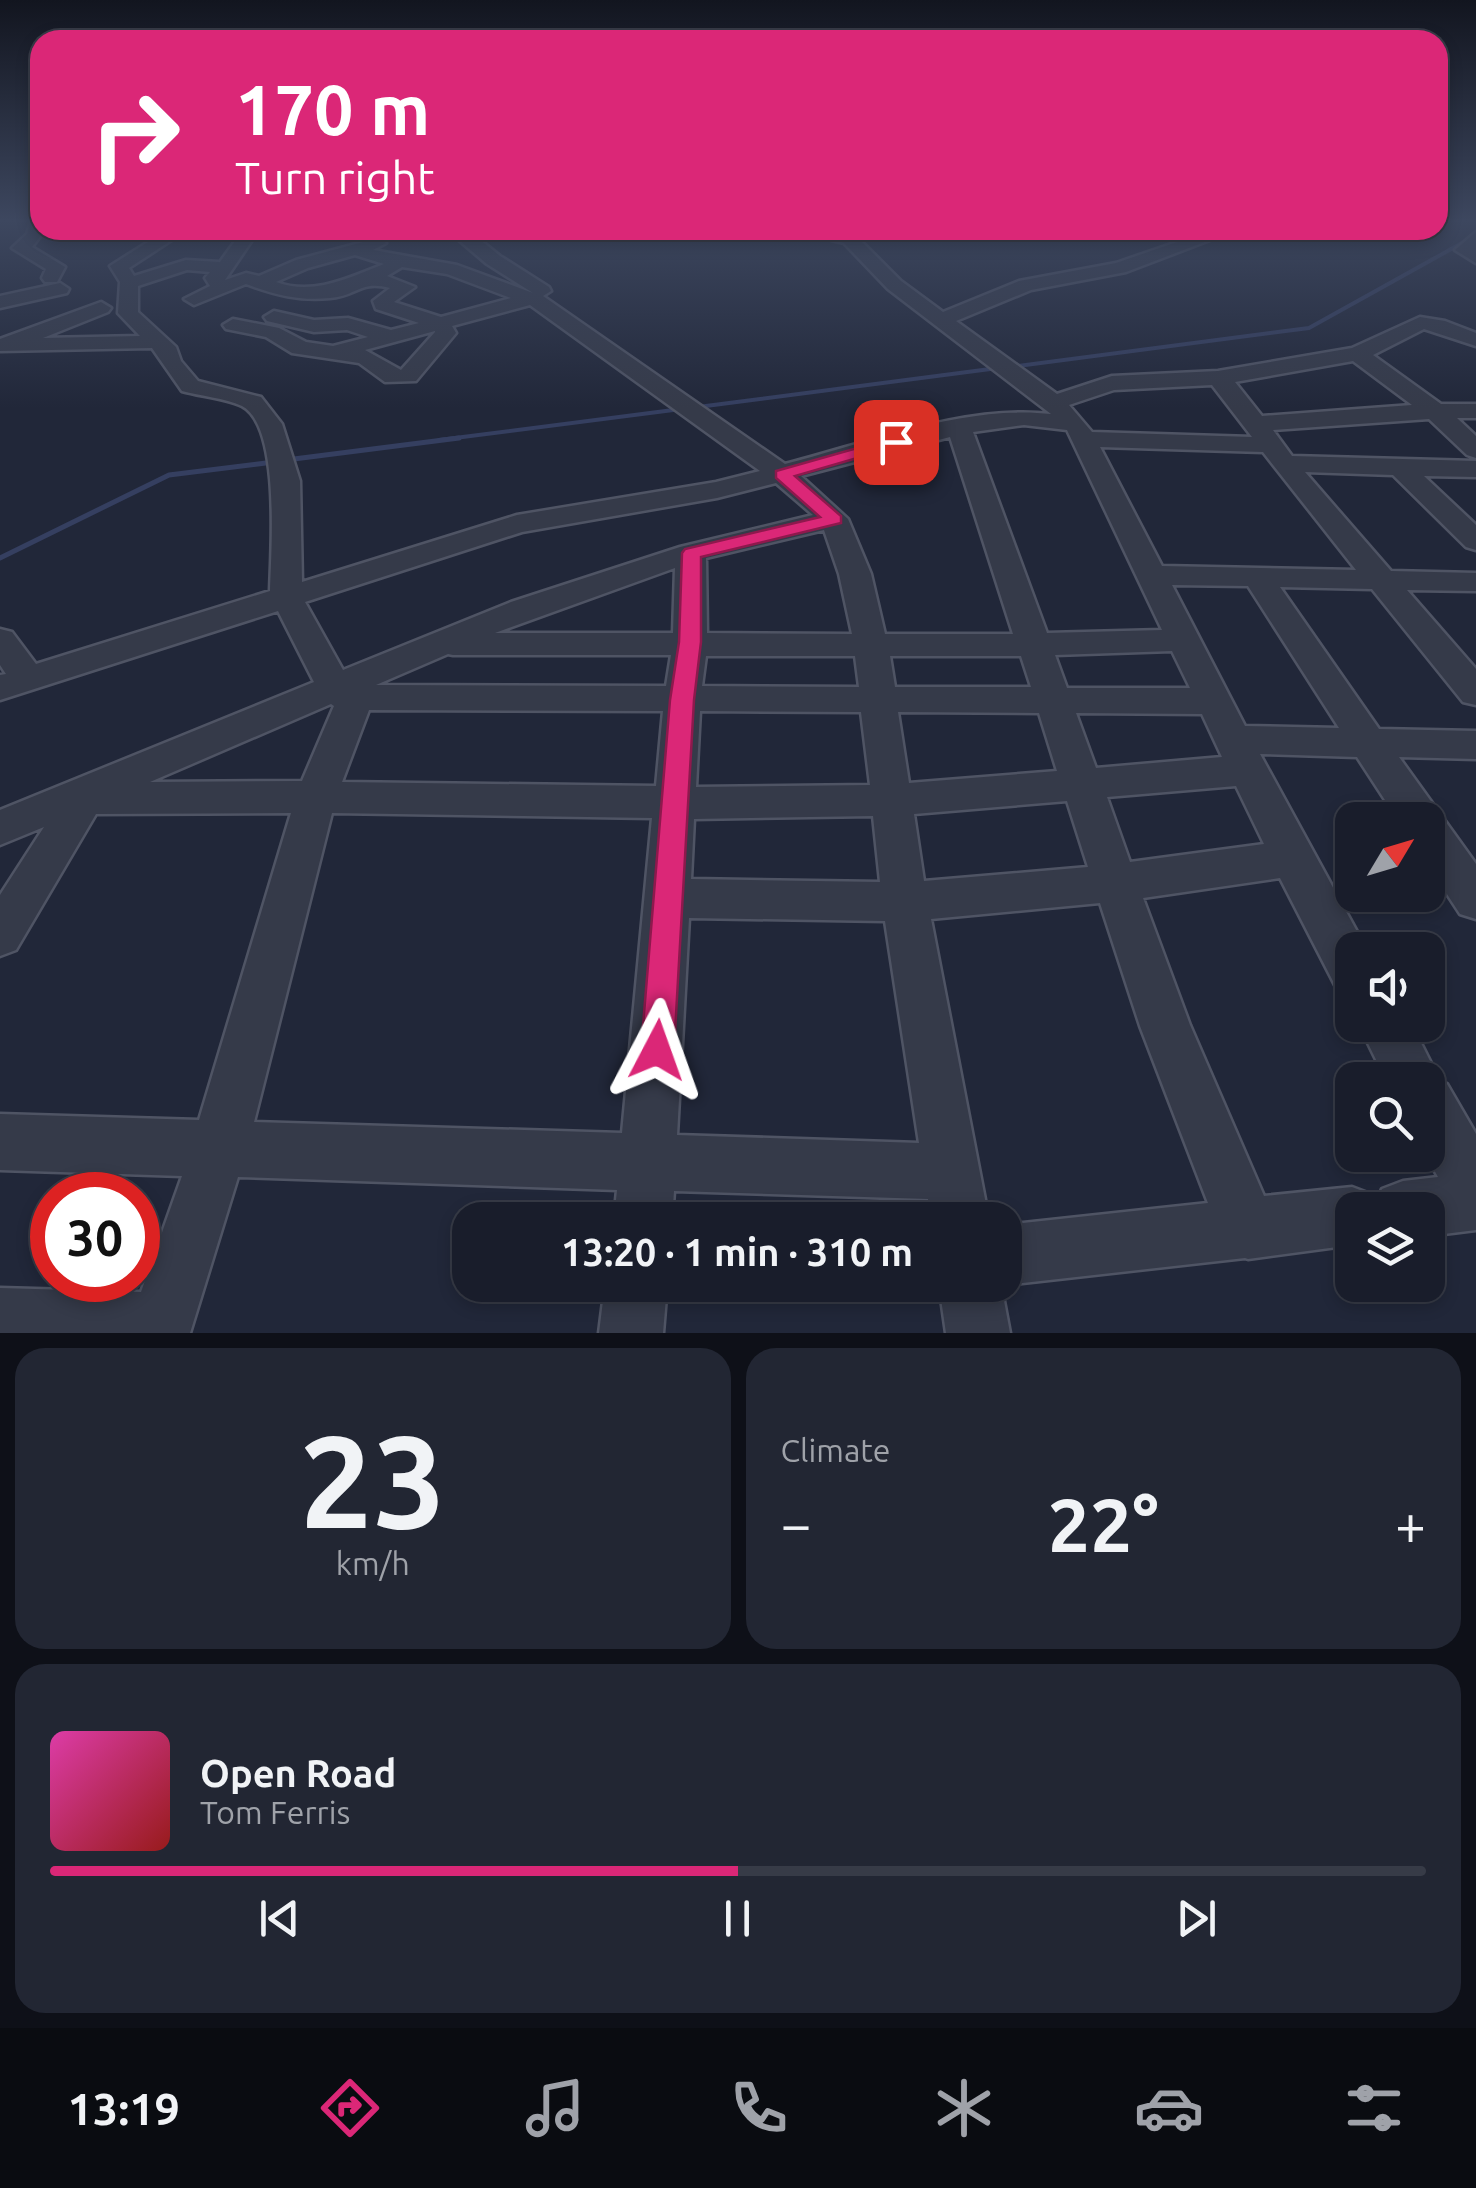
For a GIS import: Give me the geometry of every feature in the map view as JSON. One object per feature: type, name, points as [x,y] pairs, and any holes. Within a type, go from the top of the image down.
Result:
[{"type":"street","points":[[0,290],[36,283]]},
{"type":"street","points":[[0,302],[39,283]]},
{"type":"street","points":[[0,1319],[159,1328],[218,1152],[345,694],[286,596],[286,481],[270,424],[253,402],[190,386],[159,342],[114,309],[66,300],[44,283]]},
{"type":"street","points":[[2,346],[48,326],[114,309],[129,283]]},
{"type":"street","points":[[194,299],[216,283]]},
{"type":"street","points":[[264,283],[283,292],[329,293],[358,283]]},
{"type":"street","points":[[233,324],[272,332],[300,348],[365,358],[400,378],[408,376],[446,333],[440,322],[384,305],[383,300],[406,287],[392,283]]},
{"type":"street","points":[[0,1142],[650,1164],[957,1196],[905,902],[871,644],[855,574],[834,520],[782,474],[537,302],[485,283]]},
{"type":"street","points":[[531,283],[542,290],[537,302]]},
{"type":"street","points":[[890,283],[1037,385],[1080,431],[1335,938]]},
{"type":"street","points":[[940,320],[1036,283]]},
{"type":"street","points":[[283,292],[251,306],[288,322],[348,324],[388,336]]},
{"type":"street","points":[[334,352],[440,322],[537,302]]},
{"type":"street","points":[[1056,402],[1112,383],[1218,378],[1357,354],[1420,323],[1438,325],[1476,340]]},
{"type":"street","points":[[2,346],[159,342]]},
{"type":"street","points":[[1357,354],[1434,411],[1476,450]]},
{"type":"street","points":[[1218,378],[1476,694]]},
{"type":"street","points":[[1271,444],[1434,411],[1476,411]]},
{"type":"street","points":[[0,640],[14,684],[532,521],[687,496],[959,426],[1024,418],[1048,418],[1080,431],[1271,444],[1400,467],[1476,469]]},
{"type":"street","points":[[959,426],[1166,1026],[1248,1229]]},
{"type":"street","points":[[1400,467],[1476,541]]},
{"type":"street","points":[[0,828],[345,694],[436,644],[523,609],[692,553],[834,520]]},
{"type":"street","points":[[646,1202],[682,700],[690,642],[692,553]]},
{"type":"street","points":[[1152,575],[1476,582]]},
{"type":"street","points":[[1259,579],[1407,802]]},
{"type":"street","points":[[436,644],[1034,644],[1182,640]]},
{"type":"street","points":[[345,694],[682,700],[1213,701]]},
{"type":"street","points":[[77,798],[891,800],[1082,784],[1242,755],[1366,743],[1476,746]]},
{"type":"street","points":[[0,936],[77,798]]},
{"type":"street","points":[[1445,855],[1476,900]]},
{"type":"street","points":[[668,898],[905,902],[1115,883],[1292,858]]},
{"type":"street","points":[[1445,1134],[1476,1190]]},
{"type":"street","points":[[1445,1205],[1476,1201]]},
{"type":"street","points":[[1022,1252],[1335,1218]]},
{"type":"street","points":[[631,1333],[634,1302]]},
{"type":"street","points":[[973,1302],[978,1333]]},
{"type":"waterway","points":[[1010,367],[1309,328],[1390,283]]},
{"type":"waterway","points":[[698,407],[998,368]]},
{"type":"waterway","points":[[439,440],[681,409]]},
{"type":"waterway","points":[[286,460],[459,438]]},
{"type":"waterway","points":[[0,558],[169,475],[274,462]]},
{"type":"route","points":[[657,1050],[682,700],[690,642],[692,553],[834,520],[782,474],[896,442]]}]
